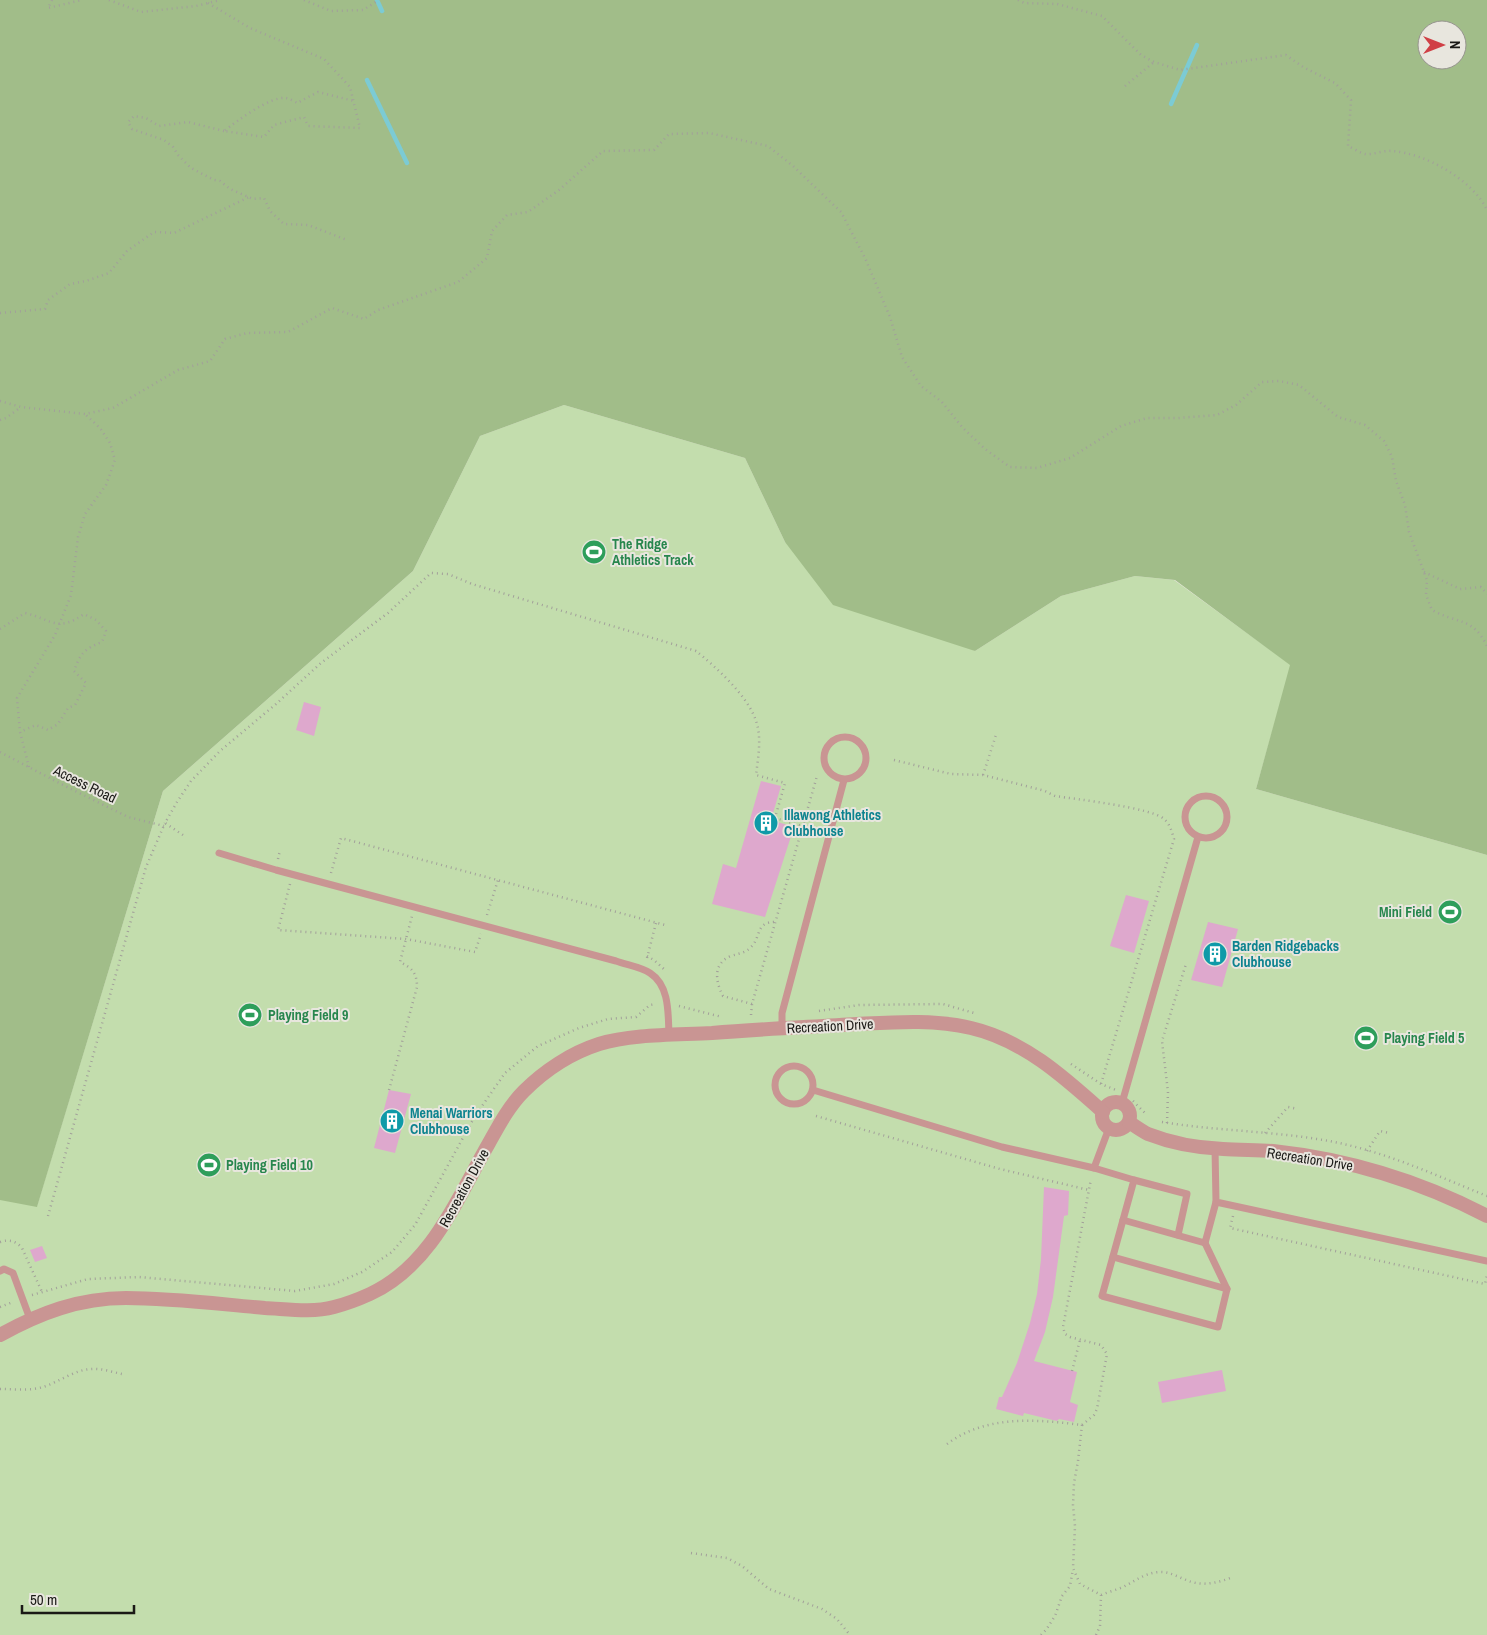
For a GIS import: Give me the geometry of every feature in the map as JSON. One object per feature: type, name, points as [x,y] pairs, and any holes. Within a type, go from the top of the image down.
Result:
[{"type":"street","name":"Recreation Drive","points":[[0,1335],[54,1309],[92,1301],[123,1298],[174,1300],[306,1310],[333,1308],[369,1295],[397,1280],[420,1257],[438,1233],[505,1115],[523,1092],[546,1072],[573,1055],[600,1044],[631,1038],[782,1028],[905,1022],[940,1023],[972,1028],[1026,1051],[1055,1070],[1103,1112]]},
{"type":"street","points":[[1117,1102],[1130,1112],[1129,1122],[1120,1130],[1109,1128],[1103,1120],[1103,1112],[1111,1103],[1117,1102]]},
{"type":"street","name":"Recreation Drive","points":[[1129,1122],[1148,1134],[1180,1144],[1272,1151],[1368,1168],[1418,1185],[1462,1203],[1487,1216]]},
{"type":"lane","points":[[846,737],[859,741],[866,752],[866,759],[865,766],[857,776],[844,780],[832,775],[827,770],[824,757],[825,750],[834,740],[846,737]]},
{"type":"lane","points":[[782,1028],[782,1013],[844,780]]},
{"type":"lane","points":[[1200,796],[1213,797],[1219,800],[1226,811],[1226,825],[1217,835],[1204,838],[1198,837],[1192,834],[1185,822],[1186,809],[1189,803],[1200,796]]},
{"type":"lane","points":[[1122,1104],[1198,837]]},
{"type":"lane","points":[[219,853],[292,875],[616,961],[649,972],[660,981],[667,1003],[669,1036]]},
{"type":"lane","points":[[794,1065],[809,1073],[813,1081],[813,1090],[802,1103],[794,1105],[786,1103],[779,1097],[775,1090],[775,1081],[779,1073],[794,1065]]},
{"type":"lane","points":[[813,1090],[1002,1147],[1094,1168],[1187,1194],[1178,1235]]},
{"type":"lane","points":[[1094,1168],[1109,1128]]},
{"type":"lane","points":[[1134,1180],[1102,1296],[1218,1327],[1227,1289],[1205,1243],[1216,1202],[1215,1148]]},
{"type":"lane","points":[[1216,1202],[1487,1261]]},
{"type":"lane","points":[[1123,1220],[1205,1243]]},
{"type":"lane","points":[[1113,1257],[1227,1289]]},
{"type":"lane","points":[[0,1271],[4,1270],[13,1273],[30,1319]]},
{"type":"path","points":[[52,0],[48,8],[82,0]]},
{"type":"path","points":[[109,0],[141,12],[196,6],[220,0]]},
{"type":"path","points":[[304,0],[331,11],[363,10],[379,0]]},
{"type":"path","points":[[1018,0],[1024,3],[1057,4],[1102,16],[1141,56],[1180,70],[1286,56],[1335,83],[1351,100],[1348,146],[1365,154],[1391,150],[1418,155],[1456,176],[1482,200],[1487,210]]},
{"type":"path","points":[[208,3],[250,28],[324,59],[350,86],[360,128],[308,126],[304,116],[274,126],[264,137],[224,131],[188,122],[159,126],[146,118],[134,116],[128,122],[132,129],[164,140],[173,147],[191,168],[214,180],[220,181],[230,189],[253,199],[264,198],[270,211],[284,224],[308,225],[347,240]]},
{"type":"path","points":[[1125,86],[1154,62]]},
{"type":"path","points":[[224,131],[246,114],[274,100],[286,98],[297,103],[318,92],[354,101]]},
{"type":"path","points":[[0,400],[20,407],[85,414],[113,408],[178,370],[210,361],[225,339],[247,333],[288,332],[332,308],[364,319],[378,310],[458,282],[486,258],[492,231],[507,215],[528,212],[559,190],[603,151],[654,150],[669,134],[709,133],[768,146],[794,166],[841,212],[890,317],[902,358],[921,386],[942,402],[962,427],[985,449],[1010,467],[1037,468],[1070,458],[1122,426],[1147,418],[1217,415],[1236,405],[1262,382],[1279,381],[1299,385],[1338,417],[1365,425],[1384,441],[1392,457],[1396,481],[1405,505],[1409,532],[1427,580],[1426,595],[1432,610],[1445,617],[1472,626],[1483,638],[1487,646]]},
{"type":"path","points":[[0,313],[44,309],[48,300],[70,284],[109,273],[127,251],[154,232],[174,232],[249,197]]},
{"type":"path","points":[[0,420],[6,418],[20,407]]},
{"type":"path","points":[[28,767],[20,732],[17,698],[60,623],[70,595],[78,537],[85,514],[106,485],[115,460],[110,444],[100,428],[85,414]]},
{"type":"path","points":[[1424,572],[1460,589],[1481,586],[1487,594]]},
{"type":"path","points":[[48,1216],[146,867],[164,825],[177,802],[191,781],[220,751],[321,663],[388,613],[422,579],[431,573],[448,574],[472,584],[696,651],[716,668],[748,704],[756,721],[759,739],[756,775],[785,783],[776,818],[802,826]]},
{"type":"path","points":[[0,629],[24,613],[34,615],[49,623],[71,623],[84,614],[96,620],[106,630],[102,642],[88,647],[79,659],[74,671],[86,683],[75,705],[68,708],[58,724],[48,730],[36,725],[20,732]]},
{"type":"path","points":[[983,775],[996,735]]},
{"type":"path","name":"Access Road","points":[[0,752],[128,817],[164,825],[183,835]]},
{"type":"path","points":[[894,760],[951,774],[983,775],[1045,791],[1055,796],[1141,810],[1163,817],[1171,828],[1174,839],[1101,1084]]},
{"type":"path","points":[[751,1015],[752,1004],[816,776]]},
{"type":"path","points":[[328,884],[341,838],[665,925]]},
{"type":"path","points":[[292,875],[278,930],[406,939],[475,952],[498,880]]},
{"type":"path","points":[[389,1090],[417,987],[417,980],[412,968],[400,962],[414,907]]},
{"type":"path","points":[[752,1004],[723,996],[718,987],[716,977],[720,964],[729,957],[745,953],[754,945],[760,928],[768,922],[775,922]]},
{"type":"path","points":[[643,970],[656,923]]},
{"type":"path","points":[[1167,1123],[1168,1092],[1162,1041],[1186,964]]},
{"type":"path","points":[[23,1298],[88,1279],[139,1277],[296,1291],[334,1284],[362,1272],[392,1252],[414,1225],[475,1116],[505,1073],[538,1046],[570,1032],[608,1019],[636,1018],[650,1005],[667,1003],[721,1017],[728,1016]]},
{"type":"path","points":[[744,1015],[759,1014]]},
{"type":"path","points":[[1264,1133],[1288,1107],[1298,1109]]},
{"type":"path","points":[[816,1116],[1000,1169],[1089,1190]]},
{"type":"path","points":[[1367,1151],[1380,1131],[1389,1133]]},
{"type":"path","points":[[1040,1635],[1046,1630],[1055,1616],[1062,1596],[1070,1586],[1075,1526],[1073,1505],[1074,1483],[1082,1425],[1094,1415],[1097,1409],[1107,1354],[1101,1345],[1065,1334],[1063,1322],[1094,1168]]},
{"type":"path","points":[[1236,1206],[1230,1228],[1485,1284],[1487,1275]]},
{"type":"path","points":[[0,1242],[10,1241],[17,1243],[22,1248],[42,1292]]},
{"type":"path","points":[[1072,1371],[1080,1340]]},
{"type":"path","points":[[0,1388],[28,1389],[42,1387],[90,1369],[103,1369],[122,1374]]},
{"type":"path","points":[[947,1444],[960,1434],[976,1428],[1006,1422],[1043,1421],[1082,1425]]},
{"type":"path","points":[[691,1553],[727,1558],[742,1566],[769,1588],[822,1608],[837,1619],[850,1635]]},
{"type":"path","points":[[1073,1568],[1080,1584],[1101,1595],[1122,1587],[1142,1576],[1160,1572],[1176,1575],[1192,1582],[1206,1584],[1220,1582],[1233,1577]]},
{"type":"path","points":[[1096,1635],[1100,1626],[1101,1595]]},
{"type":"green space","points":[[0,0],[1487,0],[1487,855],[1256,789],[1290,665],[1175,580],[1135,576],[1061,596],[975,651],[833,605],[785,542],[745,458],[564,405],[480,436],[413,571],[163,791],[37,1207],[0,1200]]},
{"type":"green space","points":[[564,405],[745,458],[785,542],[975,651],[1061,596],[1135,576],[1174,580],[1291,665],[1256,789],[1487,855],[1487,1635],[0,1635],[0,1199],[37,1206],[163,791],[413,571],[480,436]]},
{"type":"building","points":[[304,702],[321,707],[314,736],[296,730]]},
{"type":"building","points":[[761,781],[781,786],[771,820],[794,827],[765,917],[712,904],[723,864],[736,868]]},
{"type":"building","points":[[1126,895],[1149,901],[1134,953],[1110,946]]},
{"type":"building","name":"Barden Ridgebacks Clubhouse","points":[[1208,922],[1238,929],[1222,987],[1191,980]]},
{"type":"building","name":"Menai Warriors Clubhouse","points":[[389,1090],[411,1094],[395,1153],[374,1148]]},
{"type":"building","points":[[1044,1187],[1069,1191],[1068,1215],[1064,1216],[1053,1297],[1045,1332],[1034,1361],[1077,1372],[1070,1402],[1078,1405],[1074,1422],[1059,1419],[1057,1421],[1024,1413],[1023,1416],[996,1409],[999,1397],[1002,1397],[1017,1363],[1037,1294],[1041,1259]]},
{"type":"building","points":[[42,1246],[47,1258],[35,1262],[30,1250]]},
{"type":"building","points":[[1222,1370],[1226,1391],[1162,1403],[1158,1382]]},
{"type":"waterway","points":[[377,0],[382,11]]},
{"type":"waterway","points":[[1171,104],[1197,45]]},
{"type":"waterway","points":[[367,80],[407,163]]},
{"type":"place","name":"The Ridge Athletics Track","points":[[594,552]]},
{"type":"place","name":"Illawong Athletics Clubhouse","points":[[766,823]]},
{"type":"place","name":"Mini Field","points":[[1450,912]]},
{"type":"place","name":"Barden Ridgebacks Clubhouse","points":[[1215,954]]},
{"type":"place","name":"Playing Field 9","points":[[250,1015]]},
{"type":"place","name":"Playing Field 5","points":[[1366,1038]]},
{"type":"place","name":"Menai Warriors Clubhouse","points":[[392,1121]]},
{"type":"place","name":"Playing Field 10","points":[[209,1165]]}]
